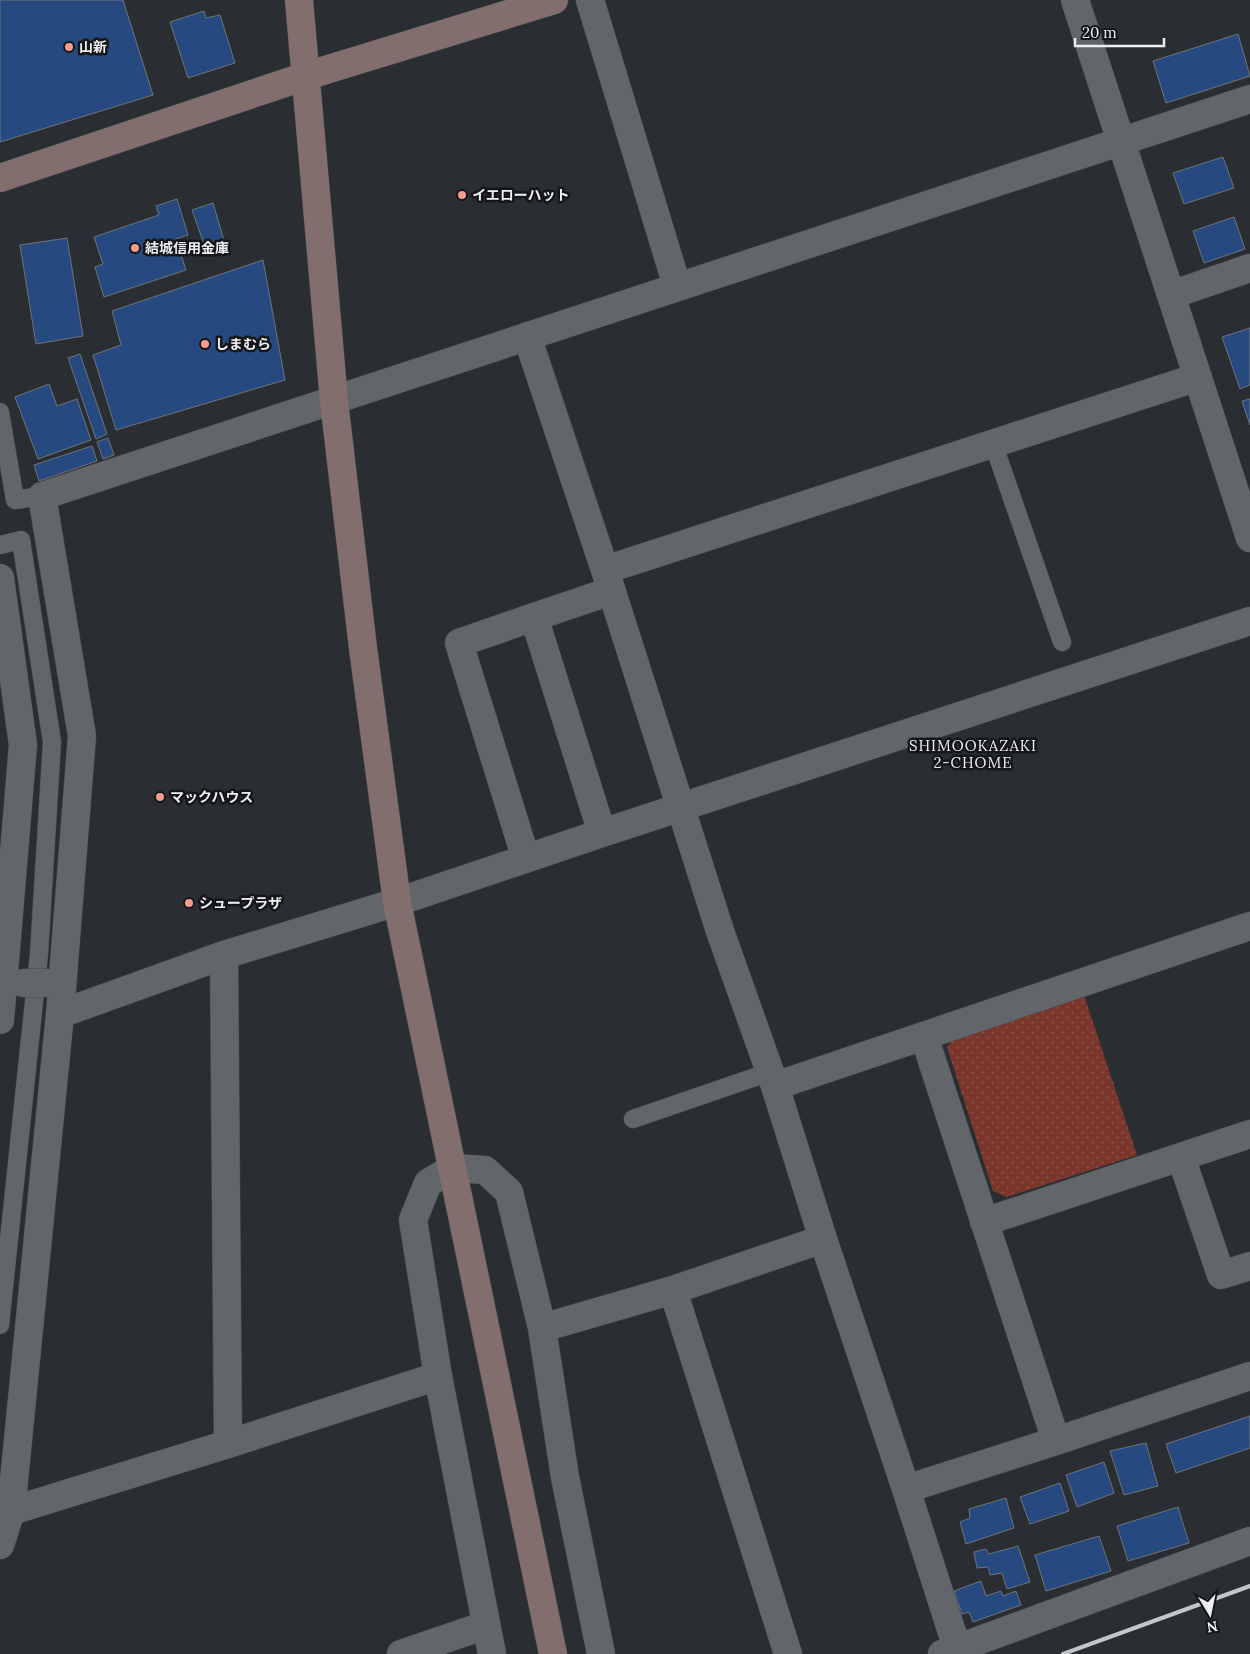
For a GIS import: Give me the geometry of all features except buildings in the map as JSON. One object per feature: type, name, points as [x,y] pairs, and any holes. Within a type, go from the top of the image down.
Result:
[{"type":"street","points":[[299,0],[334,401],[363,648],[397,902],[553,1654]]},
{"type":"street","points":[[0,178],[306,76],[554,0]]},
{"type":"street","points":[[590,0],[677,286]]},
{"type":"street","points":[[1075,0],[1198,377],[1241,482],[1250,538]]},
{"type":"street","points":[[0,1020],[35,983],[82,736],[42,496],[1250,99]]},
{"type":"street","points":[[1171,295],[1250,268]]},
{"type":"street","points":[[527,336],[608,580],[720,931],[772,1079],[906,1489],[950,1651],[1250,1541]]},
{"type":"street","points":[[526,859],[460,643],[534,617],[608,580],[993,443],[1198,377]]},
{"type":"street","points":[[0,578],[23,745],[35,983],[60,1014],[11,1511],[1,1540]]},
{"type":"street","points":[[534,617],[602,833]]},
{"type":"street","points":[[60,1014],[224,955],[397,902],[1250,621]]},
{"type":"street","points":[[772,1079],[924,1036],[1250,926]]},
{"type":"street","points":[[224,955],[228,1444]]},
{"type":"street","points":[[924,1036],[1056,1441]]},
{"type":"street","points":[[984,1222],[1250,1134]]},
{"type":"street","points":[[1181,1157],[1221,1275],[1250,1266]]},
{"type":"street","points":[[492,1654],[438,1376],[414,1220],[428,1183],[453,1168],[485,1170],[509,1192],[542,1328],[565,1477],[601,1654]]},
{"type":"street","points":[[542,1328],[673,1290],[823,1239]]},
{"type":"street","points":[[673,1290],[788,1654]]},
{"type":"street","points":[[11,1511],[228,1444],[438,1376]]},
{"type":"street","points":[[906,1489],[1250,1376]]},
{"type":"street","points":[[401,1654],[486,1624]]},
{"type":"lane","points":[[0,412],[15,500],[42,496]]},
{"type":"lane","points":[[993,443],[1062,642]]},
{"type":"lane","points":[[0,545],[21,540],[52,742],[39,954],[0,1325]]},
{"type":"lane","points":[[633,1119],[772,1079]]},
{"type":"shaded area","points":[[1084,995],[1137,1155],[1007,1197],[993,1191],[947,1047],[954,1038]]},
{"type":"railway","points":[[1063,1654],[1250,1586]]},
{"type":"place","name":"山新","points":[[69,47]]},
{"type":"place","name":"イエローハット","points":[[462,195]]},
{"type":"place","name":"結城信用金庫","points":[[135,248]]},
{"type":"place","name":"しまむら","points":[[205,344]]},
{"type":"place","name":"マックハウス","points":[[160,797]]},
{"type":"place","name":"シュープラザ","points":[[189,903]]},
{"type":"district","name":"SHIMOOKAZAKI 2-CHOME","points":[[973,754]]}]
